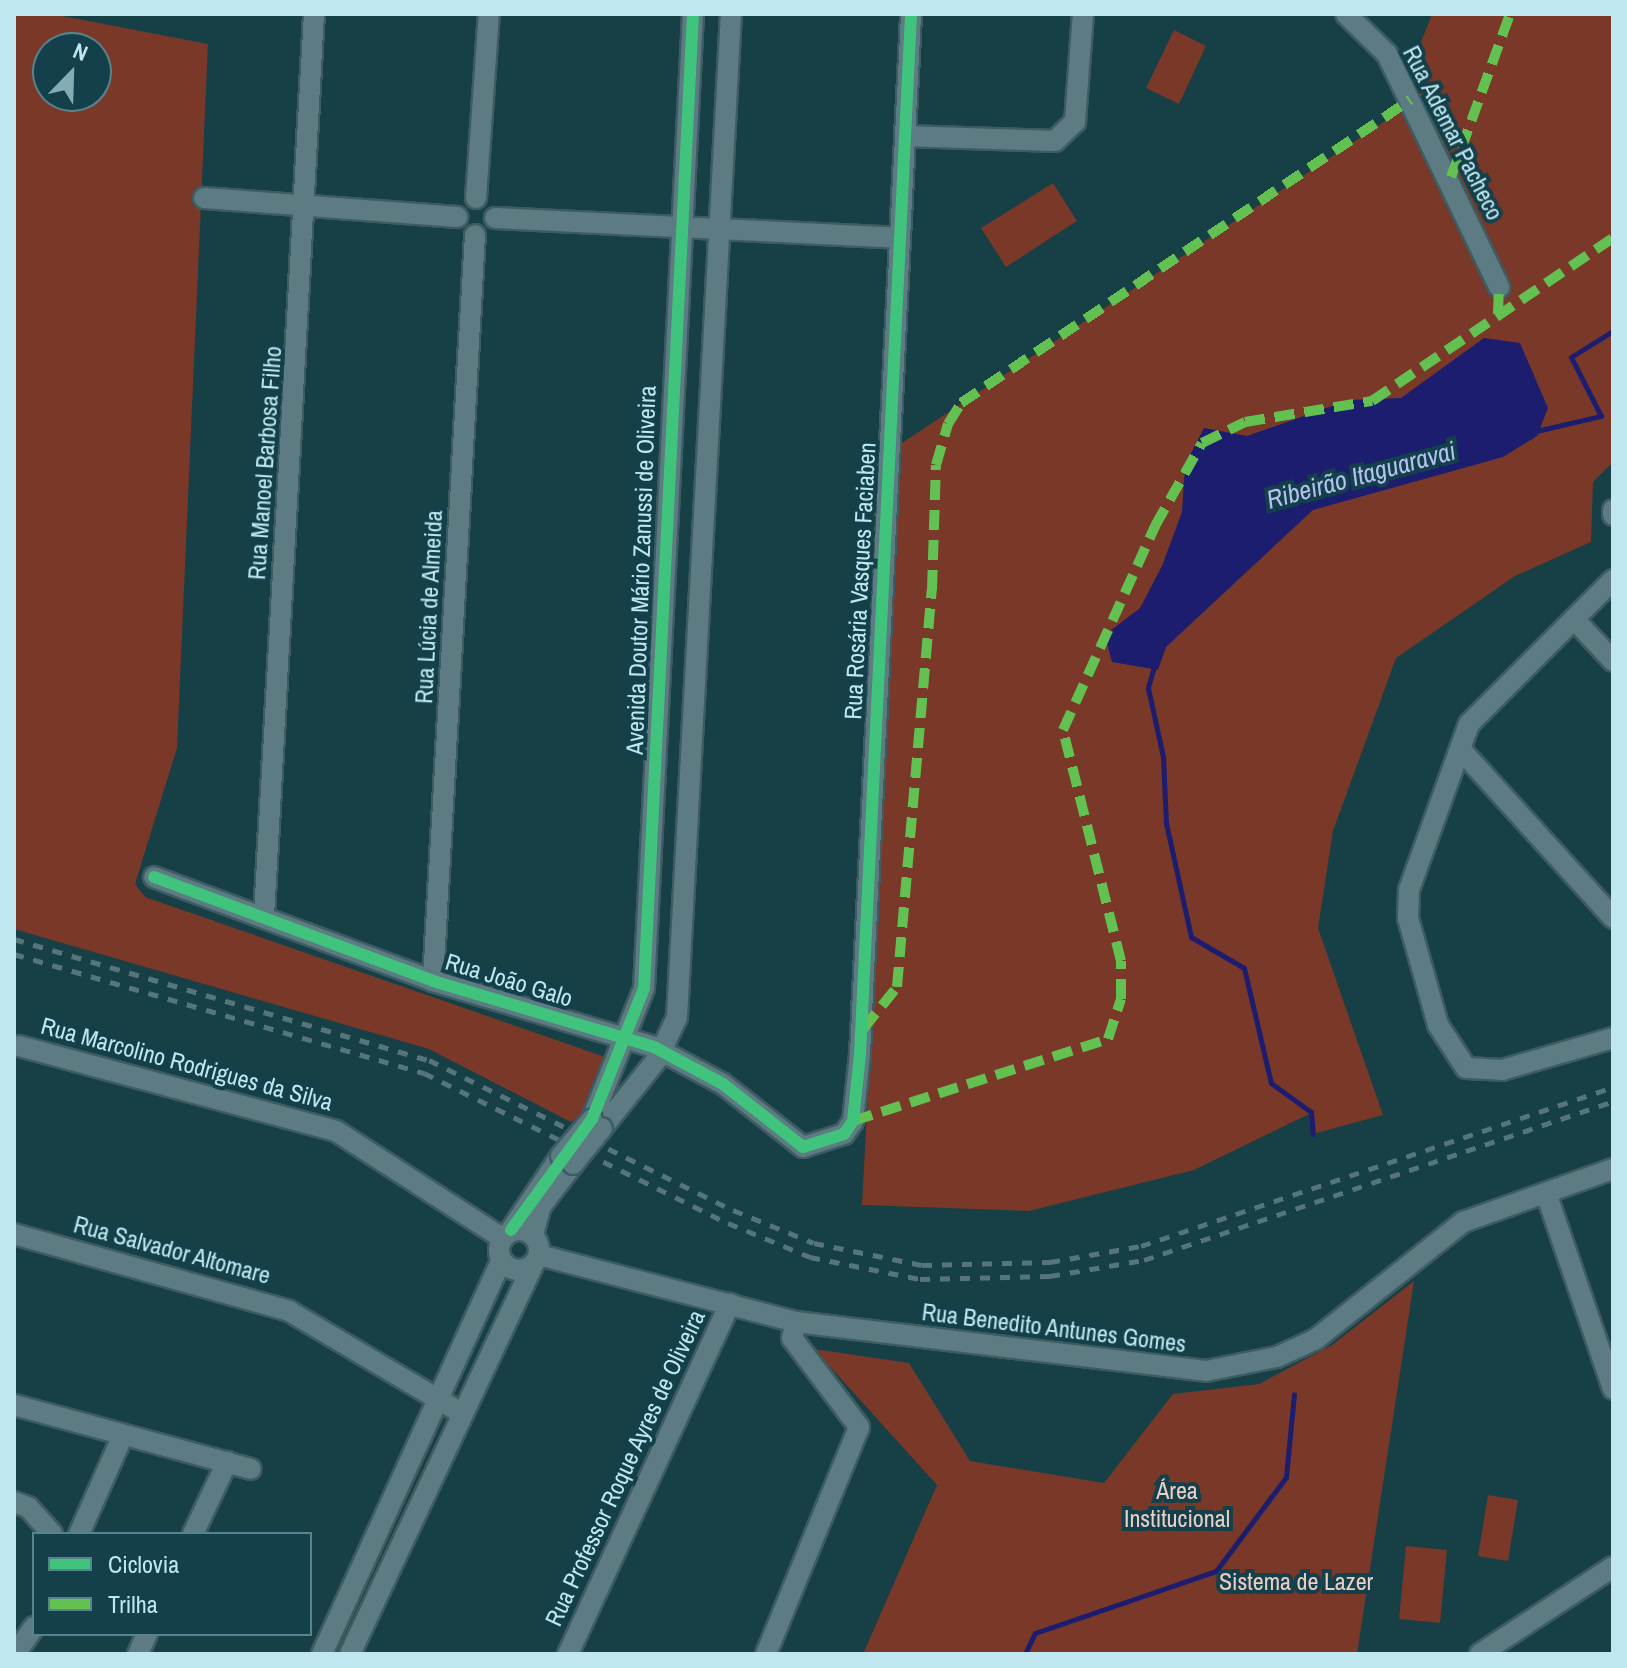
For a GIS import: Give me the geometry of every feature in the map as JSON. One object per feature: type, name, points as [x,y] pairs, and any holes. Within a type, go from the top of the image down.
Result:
[{"type":"street","name":"Rua Manoel Barbosa Filho","points":[[264,916],[314,14]]},
{"type":"street","points":[[476,198],[489,14]]},
{"type":"street","name":"Avenida Doutor Mário Zanussi de Oliveira","points":[[597,1123],[644,988],[693,14]]},
{"type":"street","points":[[322,1654],[501,1261],[506,1234],[597,1123],[662,1051],[677,1017],[722,230],[731,14]]},
{"type":"street","name":"Rua Rosária Vasques Faciaben","points":[[833,1141],[853,1121],[860,1054],[911,14]]},
{"type":"street","points":[[905,136],[1055,141],[1075,122],[1083,14]]},
{"type":"street","name":"Rua Ademar Pacheco","points":[[1346,14],[1387,54],[1499,287]]},
{"type":"street","points":[[204,198],[457,217],[475,235],[489,231],[495,218],[490,203],[476,198],[461,205],[457,217]]},
{"type":"street","points":[[495,218],[898,238]]},
{"type":"street","name":"Rua Lúcia de Almeida","points":[[433,981],[475,235]]},
{"type":"street","points":[[1613,580],[1482,706],[1460,749],[1409,890],[1408,918],[1438,1025],[1466,1068],[1502,1070],[1613,1038]]},
{"type":"street","points":[[1574,619],[1613,661]]},
{"type":"street","points":[[1460,749],[1613,918]]},
{"type":"street","name":"Rua João Galo","points":[[154,877],[433,981],[662,1051],[723,1084],[786,1139],[803,1147],[833,1141]]},
{"type":"street","name":"Rua Marcolino Rodrigues da Silva","points":[[19,1046],[336,1131],[506,1234]]},
{"type":"street","points":[[350,1654],[535,1252],[541,1206],[567,1160]]},
{"type":"street","name":"Rua Benedito Antunes Gomes","points":[[535,1252],[796,1322],[1206,1371],[1277,1357],[1316,1339],[1463,1222],[1613,1169]]},
{"type":"street","points":[[1546,1193],[1613,1389]]},
{"type":"street","name":"Rua Salvador Altomare","points":[[14,1234],[289,1311],[463,1414]]},
{"type":"street","points":[[506,1234],[535,1252]]},
{"type":"street","points":[[501,1261],[510,1269],[535,1252]]},
{"type":"street","name":"Rua Professor Roque Ayres de Oliveira","points":[[568,1654],[730,1304]]},
{"type":"street","points":[[766,1654],[859,1427],[792,1338],[796,1322]]},
{"type":"street","points":[[14,1405],[251,1469]]},
{"type":"street","points":[[80,1532],[123,1435]]},
{"type":"street","points":[[194,1532],[227,1462]]},
{"type":"street","points":[[14,1502],[28,1507],[50,1532]]},
{"type":"street","points":[[1480,1654],[1613,1567]]},
{"type":"street","points":[[15,1654],[32,1630]]},
{"type":"green space","points":[[14,14],[52,14],[208,44],[177,748],[135,884],[145,897],[608,1058],[589,1110],[571,1122],[429,1049],[14,929]]},
{"type":"green space","points":[[1432,14],[1613,14],[1613,462],[1593,482],[1591,542],[1515,576],[1396,658],[1333,831],[1318,928],[1383,1115],[1313,1134],[1311,1113],[1194,1170],[1029,1211],[862,1205],[902,443],[1418,99],[1407,77]]},
{"type":"green space","points":[[1174,30],[1206,46],[1179,104],[1146,88]]},
{"type":"green space","points":[[1053,183],[1077,221],[1006,267],[981,228]]},
{"type":"green space","points":[[1414,1281],[1357,1654],[863,1654],[937,1485],[814,1349],[909,1363],[970,1461],[1104,1483],[1173,1394],[1259,1384],[1332,1345]]},
{"type":"green space","points":[[1488,1495],[1518,1500],[1508,1561],[1478,1556]]},
{"type":"green space","points":[[1406,1546],[1447,1550],[1440,1623],[1399,1619]]},
{"type":"water","points":[[1484,338],[1520,343],[1548,408],[1537,436],[1503,457],[1313,510],[1166,647],[1158,670],[1112,662],[1105,635],[1140,608],[1162,566],[1182,512],[1185,465],[1204,428],[1247,436],[1349,400],[1401,398]]},
{"type":"waterway","name":"Ribeirão Itaguaravai","points":[[1532,432],[1601,416],[1571,357],[1613,331]]},
{"type":"waterway","name":"Ribeirão Itaguaravai","points":[[1155,663],[1148,688],[1163,757],[1166,823],[1191,937],[1244,968],[1271,1083],[1311,1112],[1313,1134]]},
{"type":"waterway","name":"Ribeirão Itaguaravai","points":[[1025,1654],[1035,1633],[1216,1571],[1286,1477],[1294,1394]]},
{"type":"railway","points":[[14,939],[429,1060],[733,1210],[814,1243],[922,1265],[1050,1262],[1141,1246],[1613,1087]]},
{"type":"railway","points":[[14,954],[424,1073],[728,1223],[810,1257],[920,1279],[1050,1276],[1144,1260],[1613,1101]]},
{"type":"marked path","points":[[1451,177],[1510,14]]},
{"type":"marked path","points":[[863,1029],[897,987],[932,590],[936,465],[948,424],[961,403],[1410,100]]},
{"type":"marked path","points":[[853,1121],[1108,1039],[1121,999],[1121,961],[1063,730],[1155,526],[1202,443],[1245,422],[1372,401],[1613,238]]},
{"type":"marked path","points":[[1498,314],[1499,287]]},
{"type":"cycle path","points":[[511,1230],[592,1119],[644,988],[693,14]]},
{"type":"cycle path","points":[[154,877],[433,981],[654,1047],[723,1084],[803,1147],[844,1134],[853,1121],[860,1054],[911,14]]},
{"type":"park label","name":"Área Institucional","points":[[1177,1505]]},
{"type":"park label","name":"Sistema de Lazer","points":[[1296,1582]]}]
